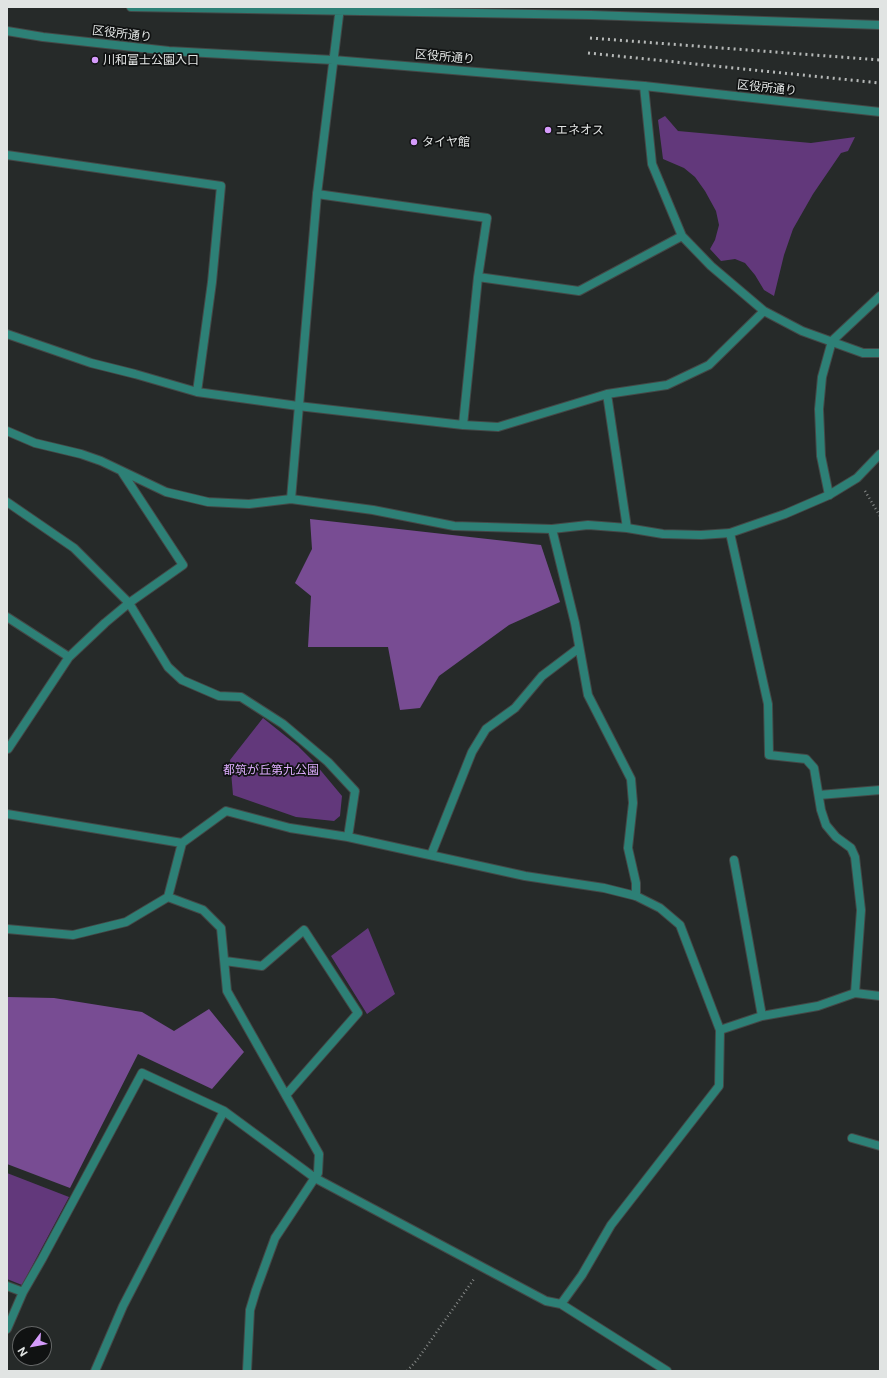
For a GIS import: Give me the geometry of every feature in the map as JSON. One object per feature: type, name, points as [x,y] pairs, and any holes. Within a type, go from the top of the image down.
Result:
[{"type":"street","points":[[131,7],[340,9],[592,15],[880,25]]},
{"type":"street","points":[[291,499],[317,194],[340,9]]},
{"type":"street","name":"区役所通り","points":[[7,31],[43,37],[169,51],[333,60],[644,86],[880,112]]},
{"type":"street","points":[[644,86],[652,164],[682,236],[711,266],[764,311],[802,331],[863,353],[880,353]]},
{"type":"street","points":[[7,155],[221,186],[212,282],[197,392]]},
{"type":"street","points":[[317,194],[488,218],[478,277],[463,425]]},
{"type":"street","points":[[478,277],[580,291],[682,236]]},
{"type":"street","points":[[829,495],[821,456],[819,409],[822,377],[832,341],[880,296]]},
{"type":"street","points":[[7,334],[91,363],[197,392],[298,406],[463,425],[498,427],[607,394],[667,385],[709,365],[764,311]]},
{"type":"street","points":[[607,394],[627,528]]},
{"type":"street","points":[[7,431],[35,443],[81,454],[101,461],[166,492],[208,502],[249,504],[291,499],[373,510],[454,526],[552,529],[588,525],[627,528],[663,534],[701,535],[730,533],[785,514],[829,495],[857,478],[880,454]]},
{"type":"street","points":[[7,749],[8,750],[69,657],[105,623],[183,565],[122,471]]},
{"type":"street","points":[[7,502],[74,548],[129,604],[168,667],[182,680],[219,696],[242,697],[283,724],[328,762],[355,791],[348,837]]},
{"type":"street","points":[[552,529],[575,623],[588,695],[631,779],[633,803],[628,848],[636,883],[636,896]]},
{"type":"street","points":[[730,533],[768,704],[769,755],[806,759],[814,768],[821,810],[826,825],[836,837],[850,848],[855,857],[861,910],[855,993]]},
{"type":"street","points":[[7,617],[69,657]]},
{"type":"street","points":[[431,854],[472,752],[486,729],[516,708],[542,676],[579,648]]},
{"type":"street","points":[[819,795],[880,790]]},
{"type":"street","points":[[7,929],[73,935],[126,922],[168,897],[182,843],[226,811],[290,828],[348,837],[431,854],[525,876],[604,888],[636,896],[660,908],[680,925],[720,1030],[719,1086],[611,1225],[582,1275],[561,1304]]},
{"type":"street","points":[[7,814],[182,843]]},
{"type":"street","points":[[734,860],[762,1016]]},
{"type":"street","points":[[168,897],[203,910],[221,928],[227,991],[319,1154],[318,1173],[316,1178],[275,1238],[256,1290],[250,1310],[247,1371]]},
{"type":"street","points":[[225,961],[262,966],[304,930],[358,1013],[286,1095]]},
{"type":"street","points":[[720,1030],[762,1016],[818,1006],[855,993],[880,996]]},
{"type":"street","points":[[7,1329],[23,1292],[142,1073],[224,1111],[316,1178],[546,1301],[561,1304],[667,1371]]},
{"type":"street","points":[[95,1371],[122,1306],[224,1111]]},
{"type":"street","points":[[852,1138],[880,1146]]},
{"type":"street","points":[[7,1286],[23,1292]]},
{"type":"path","points":[[857,478],[880,516]]},
{"type":"path","points":[[408,1371],[482,1267]]},
{"type":"green space","points":[[665,116],[678,131],[811,143],[855,137],[848,151],[841,153],[813,194],[793,229],[784,255],[774,296],[764,290],[755,275],[745,263],[735,259],[721,261],[710,249],[715,240],[719,225],[716,211],[695,177],[684,168],[663,159],[658,120]]},
{"type":"green space","name":"都筑が丘第九公園","points":[[263,718],[298,746],[312,760],[342,796],[340,816],[334,821],[296,817],[233,795],[230,760]]},
{"type":"green space","points":[[368,928],[395,994],[367,1014],[331,956]]},
{"type":"green space","points":[[7,1173],[69,1197],[22,1285],[7,1279]]},
{"type":"shaded area","points":[[310,519],[541,545],[560,602],[509,625],[439,676],[420,708],[400,710],[388,647],[308,647],[311,596],[295,583],[312,549]]},
{"type":"shaded area","points":[[7,997],[54,998],[142,1012],[174,1031],[209,1009],[244,1052],[212,1089],[138,1054],[70,1188],[7,1164]]},
{"type":"railway","points":[[590,38],[880,60]]},
{"type":"railway","points":[[588,53],[880,83]]},
{"type":"place","name":"川和富士公園入口","points":[[95,60]]},
{"type":"place","name":"エネオス","points":[[548,130]]},
{"type":"place","name":"タイヤ館","points":[[414,142]]}]
